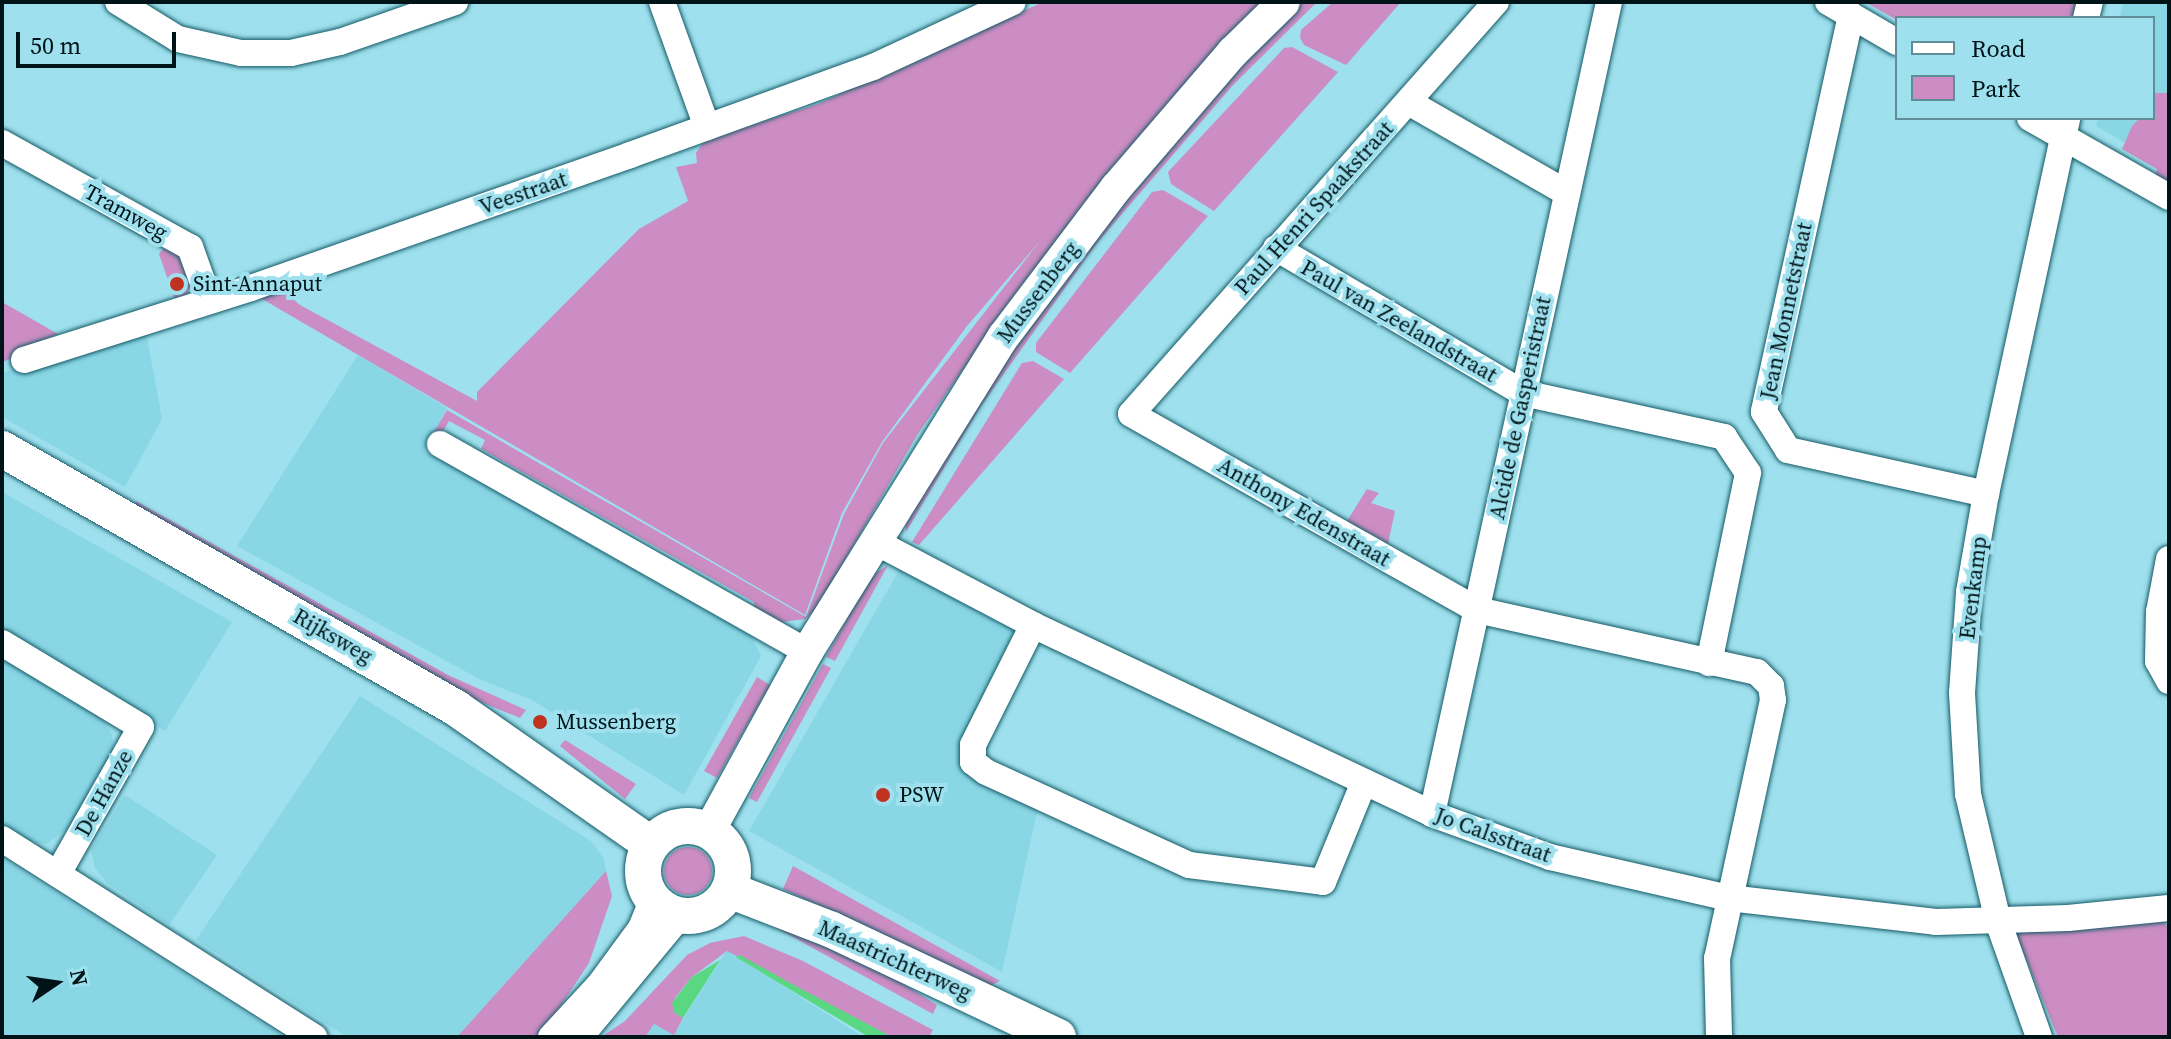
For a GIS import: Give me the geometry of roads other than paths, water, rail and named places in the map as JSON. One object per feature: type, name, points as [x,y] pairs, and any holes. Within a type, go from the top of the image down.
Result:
[{"type":"main road","name":"Rijksweg","points":[[2,449],[456,708],[650,844]]},
{"type":"main road","points":[[677,826],[709,831],[731,859],[729,890],[712,909],[666,908],[643,874],[650,844],[677,826]]},
{"type":"main road","name":"Maastrichterweg","points":[[729,890],[832,930],[1058,1037]]},
{"type":"street","points":[[118,2],[178,39],[241,53],[291,53],[385,13],[455,2]]},
{"type":"street","points":[[662,2],[707,127]]},
{"type":"street","name":"Veestraat","points":[[24,360],[209,300],[873,67],[1013,2]]},
{"type":"street","name":"Mussenberg","points":[[709,831],[807,652],[1004,336],[1116,188],[1233,52],[1284,2]]},
{"type":"street","name":"Paul Henri Spaakstraat","points":[[1131,414],[1276,248],[1410,103],[1496,2]]},
{"type":"street","name":"Alcide de Gasperistraat","points":[[1432,814],[1609,2]]},
{"type":"street","points":[[1840,8],[1895,41]]},
{"type":"street","name":"Jean Monnetstraat","points":[[1840,8],[1764,412],[1788,450],[1986,494]]},
{"type":"street","points":[[1410,103],[1567,193]]},
{"type":"street","points":[[2037,120],[2065,128],[2169,197]]},
{"type":"street","name":"Evenkamp","points":[[2039,1037],[1998,921],[1968,794],[1962,693],[1969,592],[1986,494],[2065,128]]},
{"type":"street","name":"Tramweg","points":[[6,153],[190,247],[209,300]]},
{"type":"street","name":"Paul van Zeelandstraat","points":[[1276,248],[1523,393],[1724,437],[1748,473],[1709,663]]},
{"type":"street","name":"Anthony Edenstraat","points":[[1131,414],[1477,610],[1757,672],[1771,686],[1773,700],[1717,958],[1719,1037]]},
{"type":"street","points":[[440,444],[807,652]]},
{"type":"street","name":"Jo Calsstraat","points":[[874,541],[1033,625],[1432,814],[1550,857],[1729,898],[1879,917],[1998,921],[2169,908]]},
{"type":"street","points":[[2169,559],[2159,612],[2158,661],[2169,681]]},
{"type":"street","points":[[1033,625],[973,745],[973,762],[986,772],[1189,865],[1323,882],[1364,782]]},
{"type":"street","name":"De Hanze","points":[[2,643],[141,727],[58,874]]},
{"type":"street","points":[[2,839],[314,1037]]},
{"type":"street","points":[[551,1037],[608,973],[641,928],[666,908]]},
{"type":"street","points":[[580,1037],[666,908]]},
{"type":"place","name":"Sint-Annaput","points":[[177,284]]},
{"type":"place","name":"Mussenberg","points":[[540,722]]},
{"type":"place","name":"PSW","points":[[883,795]]}]
